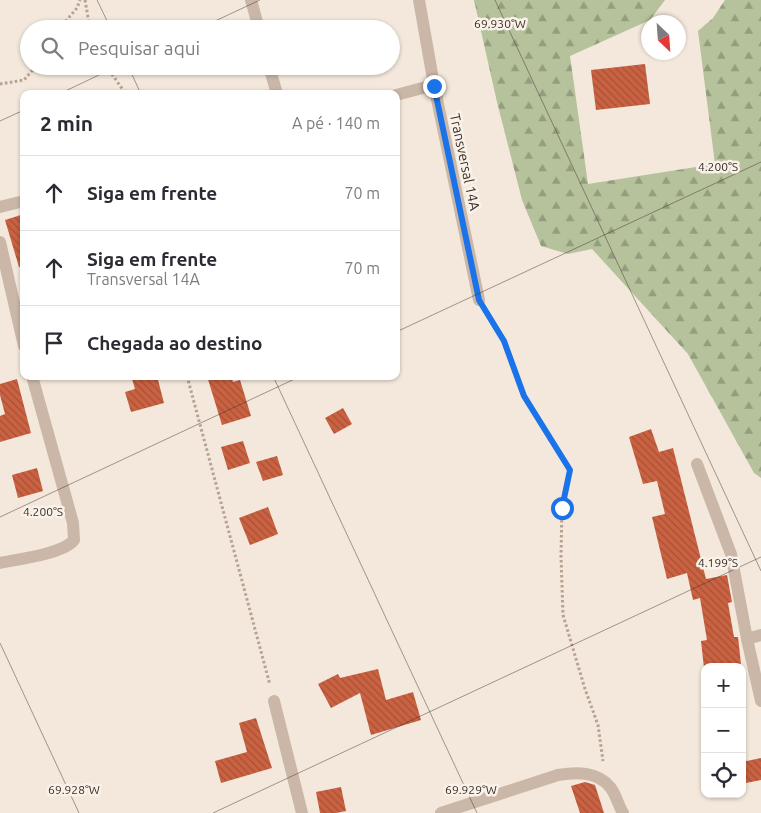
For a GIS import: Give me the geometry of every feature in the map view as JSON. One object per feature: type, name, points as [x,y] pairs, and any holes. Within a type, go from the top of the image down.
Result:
[{"type":"street","points":[[251,0],[257,20]]},
{"type":"street","name":"Transversal 14A","points":[[419,0],[434,86],[479,300]]},
{"type":"street","points":[[272,75],[276,90]]},
{"type":"street","points":[[400,94],[434,86]]},
{"type":"street","points":[[0,207],[20,202]]},
{"type":"street","points":[[0,242],[20,329]]},
{"type":"street","points":[[0,563],[48,552],[69,545],[74,540],[74,529],[33,380]]},
{"type":"street","points":[[697,464],[731,554],[746,639],[761,701]]},
{"type":"street","points":[[746,639],[761,636]]},
{"type":"street","points":[[274,701],[302,813]]},
{"type":"street","points":[[441,813],[558,775],[576,772],[592,775],[607,784],[612,789],[623,813]]},
{"type":"path","points":[[66,20],[77,8],[80,0]]},
{"type":"path","points":[[85,0],[88,20]]},
{"type":"path","points":[[0,84],[24,80],[28,75]]},
{"type":"path","points":[[112,75],[123,90]]},
{"type":"path","points":[[479,300],[504,341],[524,396],[570,470],[562,508],[563,615],[598,725],[607,784]]},
{"type":"path","points":[[188,380],[274,701]]},
{"type":"green space","points":[[474,0],[665,0],[654,15],[641,15],[641,24],[570,56],[588,184],[715,164],[698,31],[713,18],[725,0],[761,0],[761,478],[754,473],[688,354],[592,249],[568,254],[541,246],[522,200]]},
{"type":"building","points":[[645,64],[650,104],[596,110],[591,70]]},
{"type":"building","points":[[20,215],[20,267],[19,267],[5,220]]},
{"type":"building","points":[[17,379],[31,433],[0,442],[0,416],[5,414],[0,395],[0,384]]},
{"type":"building","points":[[132,380],[158,380],[164,403],[131,412],[125,392],[135,389]]},
{"type":"building","points":[[208,380],[232,380],[233,382],[240,380],[251,416],[222,425]]},
{"type":"building","points":[[343,408],[352,424],[334,434],[325,418]]},
{"type":"building","points":[[651,429],[659,452],[673,448],[706,579],[727,575],[732,602],[728,603],[734,637],[738,637],[741,663],[703,663],[701,641],[707,640],[700,598],[693,600],[687,573],[667,579],[652,517],[665,514],[657,481],[643,484],[629,437]]},
{"type":"building","points":[[243,441],[250,463],[228,470],[221,447]]},
{"type":"building","points":[[277,456],[283,475],[263,481],[256,462]]},
{"type":"building","points":[[37,468],[43,491],[18,498],[12,475]]},
{"type":"building","points":[[268,507],[278,534],[250,545],[239,518]]},
{"type":"building","points":[[378,669],[386,700],[413,692],[421,720],[371,735],[360,693],[331,708],[318,684],[338,674],[340,678]]},
{"type":"building","points":[[256,718],[272,768],[221,783],[215,761],[247,752],[239,723]]},
{"type":"building","points":[[761,758],[761,780],[746,783],[746,761]]},
{"type":"building","points":[[585,782],[595,785],[604,813],[580,813],[571,786]]},
{"type":"building","points":[[341,787],[346,811],[320,813],[316,792]]},
{"type":"route","points":[[434,86],[479,300],[504,341],[524,396],[570,470],[562,508]]}]
